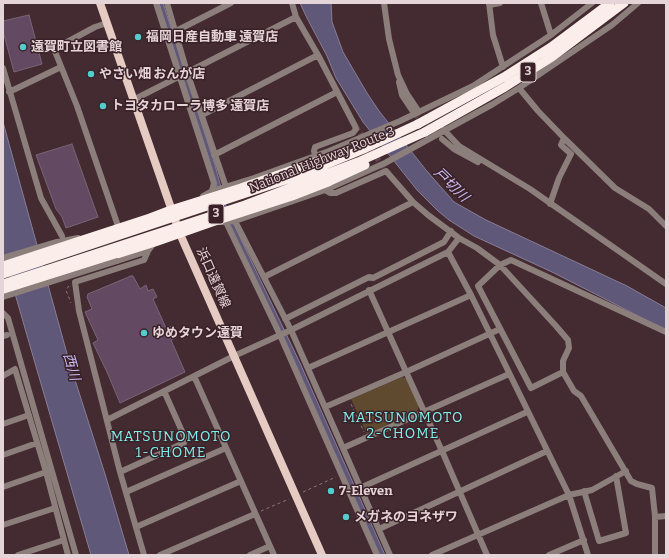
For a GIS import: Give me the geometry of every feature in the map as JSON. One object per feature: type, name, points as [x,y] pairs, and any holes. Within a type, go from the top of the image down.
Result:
[{"type":"highway","name":"National Highway Route 3","points":[[3,274],[246,194],[300,175],[366,148],[418,124],[504,77],[552,48],[610,3]]},
{"type":"highway","name":"National Highway Route 3","points":[[3,284],[245,205],[422,136],[532,70],[624,3]]},
{"type":"highway","points":[[3,290],[69,273],[212,222],[326,186],[422,136]]},
{"type":"highway","points":[[3,266],[58,245],[83,240],[119,229],[171,210],[203,201],[318,158],[340,158]]},
{"type":"main road","name":"浜口遠賀線","points":[[100,3],[180,234],[322,555]]},
{"type":"street","points":[[156,3],[214,183],[212,191]]},
{"type":"street","points":[[167,3],[187,72],[226,187]]},
{"type":"street","points":[[176,31],[231,3]]},
{"type":"street","points":[[292,3],[296,17],[356,126],[353,133],[315,147],[314,151],[318,158]]},
{"type":"street","points":[[384,3],[389,39],[398,75],[417,112]]},
{"type":"street","points":[[500,3],[489,4],[493,35],[503,67]]},
{"type":"street","points":[[541,3],[551,35]]},
{"type":"street","points":[[203,201],[203,196],[212,191],[318,158],[473,86],[551,35],[592,3]]},
{"type":"street","points":[[212,222],[235,221],[385,163],[422,136],[444,130],[493,104],[519,88],[612,25],[638,3]]},
{"type":"street","points":[[133,100],[296,17]]},
{"type":"street","points":[[107,23],[95,27],[54,49],[77,106],[119,229]]},
{"type":"street","points":[[202,115],[318,55]]},
{"type":"street","points":[[9,92],[61,67]]},
{"type":"street","points":[[3,68],[41,198],[62,236]]},
{"type":"street","points":[[519,88],[538,111],[615,188],[663,219],[666,226]]},
{"type":"street","points":[[214,155],[337,92]]},
{"type":"street","points":[[444,130],[459,146],[518,181],[666,284]]},
{"type":"street","points":[[550,204],[559,178],[571,154],[560,145],[564,138]]},
{"type":"street","points":[[442,139],[454,149],[476,162],[487,164]]},
{"type":"street","points":[[326,186],[330,193],[336,193],[386,170],[413,202],[428,215],[459,238],[477,248],[500,265],[568,340],[569,348],[563,361],[563,372],[574,391],[581,396],[631,480],[637,484],[652,488],[655,517],[655,555]]},
{"type":"street","points":[[264,277],[413,202]]},
{"type":"street","points":[[235,221],[291,330],[390,555]]},
{"type":"street","points":[[226,222],[280,335],[377,555]]},
{"type":"street","points":[[285,319],[369,278],[373,278],[444,242],[451,231]]},
{"type":"street","points":[[107,420],[234,356],[291,330],[448,252],[459,238]]},
{"type":"street","points":[[144,555],[120,472],[79,311],[75,282],[144,260],[148,251],[155,242]]},
{"type":"street","points":[[3,258],[58,245]]},
{"type":"street","points":[[3,297],[69,273],[117,261],[148,251]]},
{"type":"street","points":[[448,252],[569,495],[588,555]]},
{"type":"street","points":[[563,372],[531,388],[478,286],[500,265],[511,260],[666,332]]},
{"type":"street","points":[[369,290],[425,412],[487,555]]},
{"type":"street","points":[[308,368],[470,295]]},
{"type":"street","points":[[3,313],[8,318],[76,555]]},
{"type":"street","points":[[324,407],[406,372],[500,328]]},
{"type":"street","points":[[3,376],[15,369],[46,472],[68,555]]},
{"type":"street","points":[[343,448],[509,374]]},
{"type":"street","points":[[194,376],[274,555]]},
{"type":"street","points":[[120,472],[184,443],[185,438],[164,391]]},
{"type":"street","points":[[360,488],[527,412]]},
{"type":"street","points":[[3,424],[29,415]]},
{"type":"street","points":[[3,455],[37,443]]},
{"type":"street","points":[[126,492],[226,448]]},
{"type":"street","points":[[379,529],[547,451]]},
{"type":"street","points":[[432,555],[569,495],[592,490],[626,471]]},
{"type":"street","points":[[3,487],[46,472]]},
{"type":"street","points":[[584,491],[599,541],[626,533],[616,476]]},
{"type":"street","points":[[136,527],[241,481]]},
{"type":"street","points":[[3,525],[55,508]]},
{"type":"street","points":[[160,555],[255,514]]},
{"type":"street","points":[[655,517],[666,516]]},
{"type":"street","points":[[18,555],[64,540]]},
{"type":"street","points":[[549,555],[584,540]]},
{"type":"street","points":[[250,555],[270,546]]},
{"type":"path","points":[[69,273],[73,282],[66,290],[72,304]]},
{"type":"path","points":[[348,397],[367,438]]},
{"type":"path","points":[[255,514],[341,475]]},
{"type":"shaded area","points":[[159,3],[163,3],[215,165],[226,206],[300,363],[385,555],[379,555],[229,227]]},
{"type":"shaded area","points":[[300,3],[331,3],[332,22],[343,52],[367,93],[379,111],[426,170],[454,202],[486,220],[627,286],[666,308],[666,330],[552,272],[474,236],[438,211],[417,190],[363,122],[336,78],[327,56]]},
{"type":"shaded area","points":[[3,122],[69,361],[129,555],[91,555],[37,370],[3,252]]},
{"type":"shaded area","points":[[403,377],[407,379],[419,406],[417,411],[367,434],[351,399]]},
{"type":"building","name":"遠賀町立図書館","points":[[29,15],[42,64],[14,72],[3,31],[3,21]]},
{"type":"building","points":[[72,144],[98,217],[66,228],[62,217],[56,209],[36,155]]},
{"type":"building","name":"ゆめタウン遠賀","points":[[133,276],[140,289],[146,285],[148,291],[153,289],[157,297],[153,299],[166,328],[172,326],[177,337],[171,340],[185,372],[120,403],[93,343],[98,340],[85,312],[92,309],[87,297],[88,294]]},
{"type":"tunnel","points":[[414,113],[440,138]]},
{"type":"tunnel","points":[[355,126],[386,171]]},
{"type":"place","name":"福岡日産自動車 遠賀店","points":[[138,37]]},
{"type":"place","name":"遠賀町立図書館","points":[[23,47]]},
{"type":"place","name":"やさい畑 おんが店","points":[[91,74]]},
{"type":"place","name":"トヨタカローラ博多 遠賀店","points":[[103,106]]},
{"type":"place","name":"ゆめタウン遠賀","points":[[144,333]]},
{"type":"place","name":"7-Eleven","points":[[331,491]]},
{"type":"place","name":"メガネのヨネザワ","points":[[346,517]]},
{"type":"district","name":"MATSUNOMOTO 2-CHOME","points":[[403,426]]},
{"type":"district","name":"MATSUNOMOTO 1-CHOME","points":[[171,446]]},
{"type":"water label","name":"戸切川","points":[[451,185]]},
{"type":"water label","name":"西川","points":[[71,367]]}]
